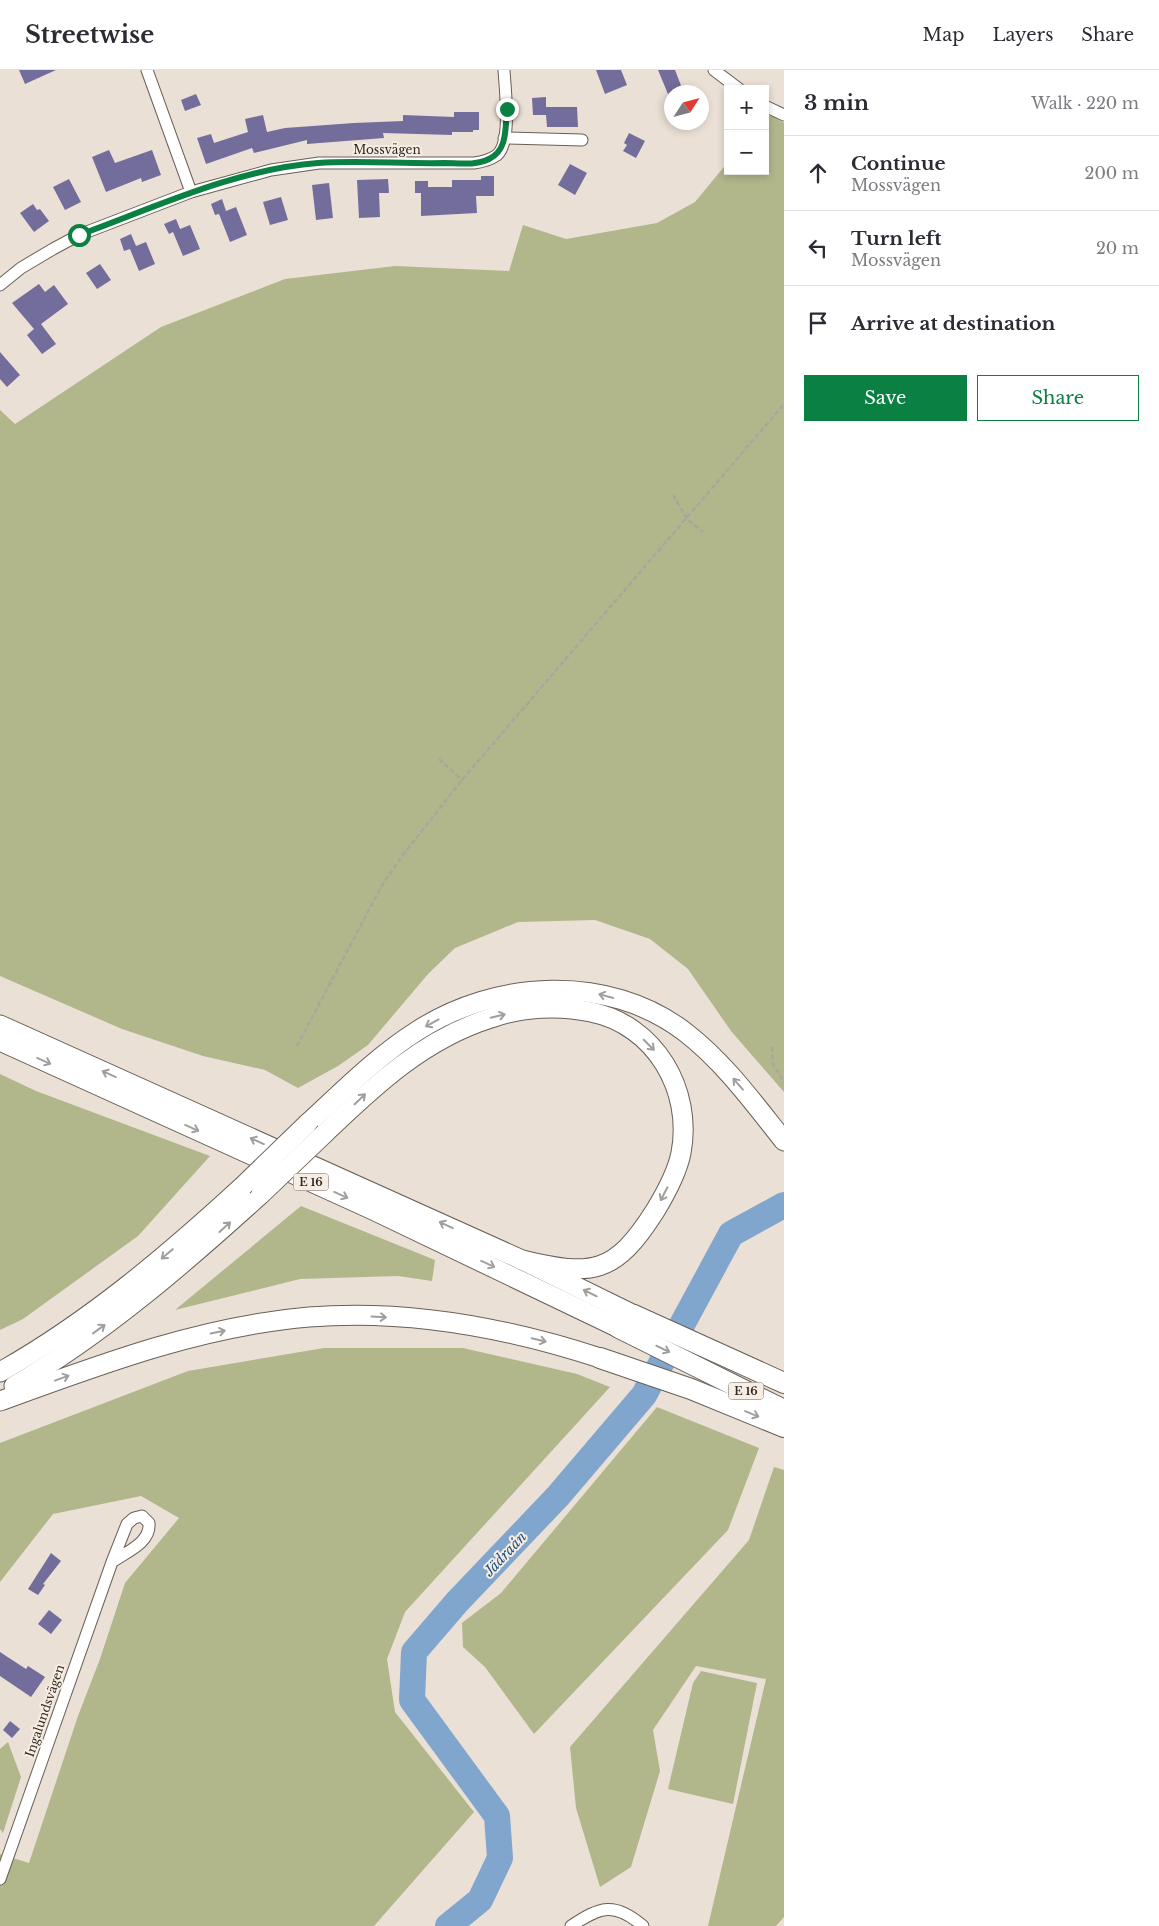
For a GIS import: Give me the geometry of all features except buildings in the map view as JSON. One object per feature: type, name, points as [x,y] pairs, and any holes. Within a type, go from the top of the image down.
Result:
[{"type":"highway","points":[[0,1372],[28,1356],[115,1296],[172,1250],[243,1186],[359,1076],[388,1052],[418,1031],[452,1012],[485,1000],[528,991],[564,990],[597,993],[649,1009],[668,1020],[703,1047],[726,1070],[784,1141]]},
{"type":"highway","points":[[0,1395],[49,1366],[164,1280],[261,1194],[372,1087],[427,1046],[492,1017],[528,1010],[564,1008],[593,1012],[633,1030],[652,1046],[667,1065],[676,1082],[681,1105],[684,1128],[681,1153],[673,1177],[661,1201],[640,1234],[617,1257],[603,1265],[586,1270],[558,1269],[522,1260]]},
{"type":"highway","name":"E 16","points":[[0,1025],[522,1260],[708,1371],[784,1410]]},
{"type":"highway","name":"E 16","points":[[0,1041],[373,1210],[626,1321],[718,1353],[784,1383]]},
{"type":"highway","points":[[0,1401],[162,1345],[256,1324],[310,1317],[368,1316],[430,1319],[519,1335],[600,1358],[691,1389],[784,1427]]},
{"type":"street","points":[[147,70],[191,192]]},
{"type":"street","name":"Mossvägen","points":[[0,285],[21,268],[53,248],[79,235],[191,192],[271,170],[319,163],[422,164],[484,162],[498,154],[502,148],[507,109],[504,70]]},
{"type":"street","points":[[714,70],[734,85]]},
{"type":"street","points":[[769,108],[784,115]]},
{"type":"street","points":[[504,138],[582,140]]},
{"type":"street","name":"Ingalundsvägen","points":[[1,1871],[112,1562]]},
{"type":"street","points":[[571,1926],[589,1915],[602,1910],[616,1910],[626,1914],[643,1926]]},
{"type":"path","points":[[297,1046],[381,887],[402,856],[462,780],[784,404]]},
{"type":"path","points":[[673,495],[687,519],[703,532]]},
{"type":"path","points":[[439,758],[462,780]]},
{"type":"path","points":[[772,1047],[773,1064],[784,1082]]},
{"type":"green space","points":[[772,115],[784,123],[784,1092],[731,1031],[688,969],[650,939],[595,920],[518,922],[455,948],[428,974],[368,1045],[338,1066],[298,1088],[265,1070],[203,1056],[122,1029],[0,976],[0,410],[15,424],[161,327],[285,279],[395,266],[509,271],[523,225],[566,239],[657,223],[695,202],[724,167],[724,175],[769,175],[769,116]]},
{"type":"green space","points":[[0,1074],[36,1091],[210,1156],[138,1236],[23,1319],[0,1330]]},
{"type":"green space","points":[[301,1206],[435,1260],[432,1281],[398,1276],[300,1279],[175,1310]]},
{"type":"green space","points":[[324,1348],[463,1348],[577,1374],[610,1387],[405,1612],[387,1659],[395,1712],[474,1812],[374,1926],[0,1926],[0,1854],[29,1863],[125,1583],[179,1518],[141,1496],[53,1514],[0,1582],[0,1443],[188,1371]]},
{"type":"green space","points":[[657,1407],[759,1448],[728,1530],[534,1734],[485,1667],[463,1647],[462,1623],[501,1593]]},
{"type":"green space","points":[[774,1467],[784,1470],[784,1917],[776,1926],[708,1926],[766,1679],[696,1666],[653,1730],[660,1771],[631,1867],[600,1887],[576,1808],[570,1747],[749,1540]]},
{"type":"green space","points":[[701,1671],[757,1683],[733,1804],[668,1789],[693,1683]]},
{"type":"green space","points":[[8,1742],[21,1777],[3,1833],[0,1829],[0,1749]]},
{"type":"waterway","name":"Jädraån","points":[[448,1926],[480,1900],[500,1858],[497,1816],[412,1700],[414,1652],[457,1602],[558,1496],[644,1395],[731,1234],[784,1205]]},
{"type":"route","points":[[79,235],[191,192],[271,170],[319,163],[422,164],[484,162],[498,154],[502,148],[507,109]]}]
